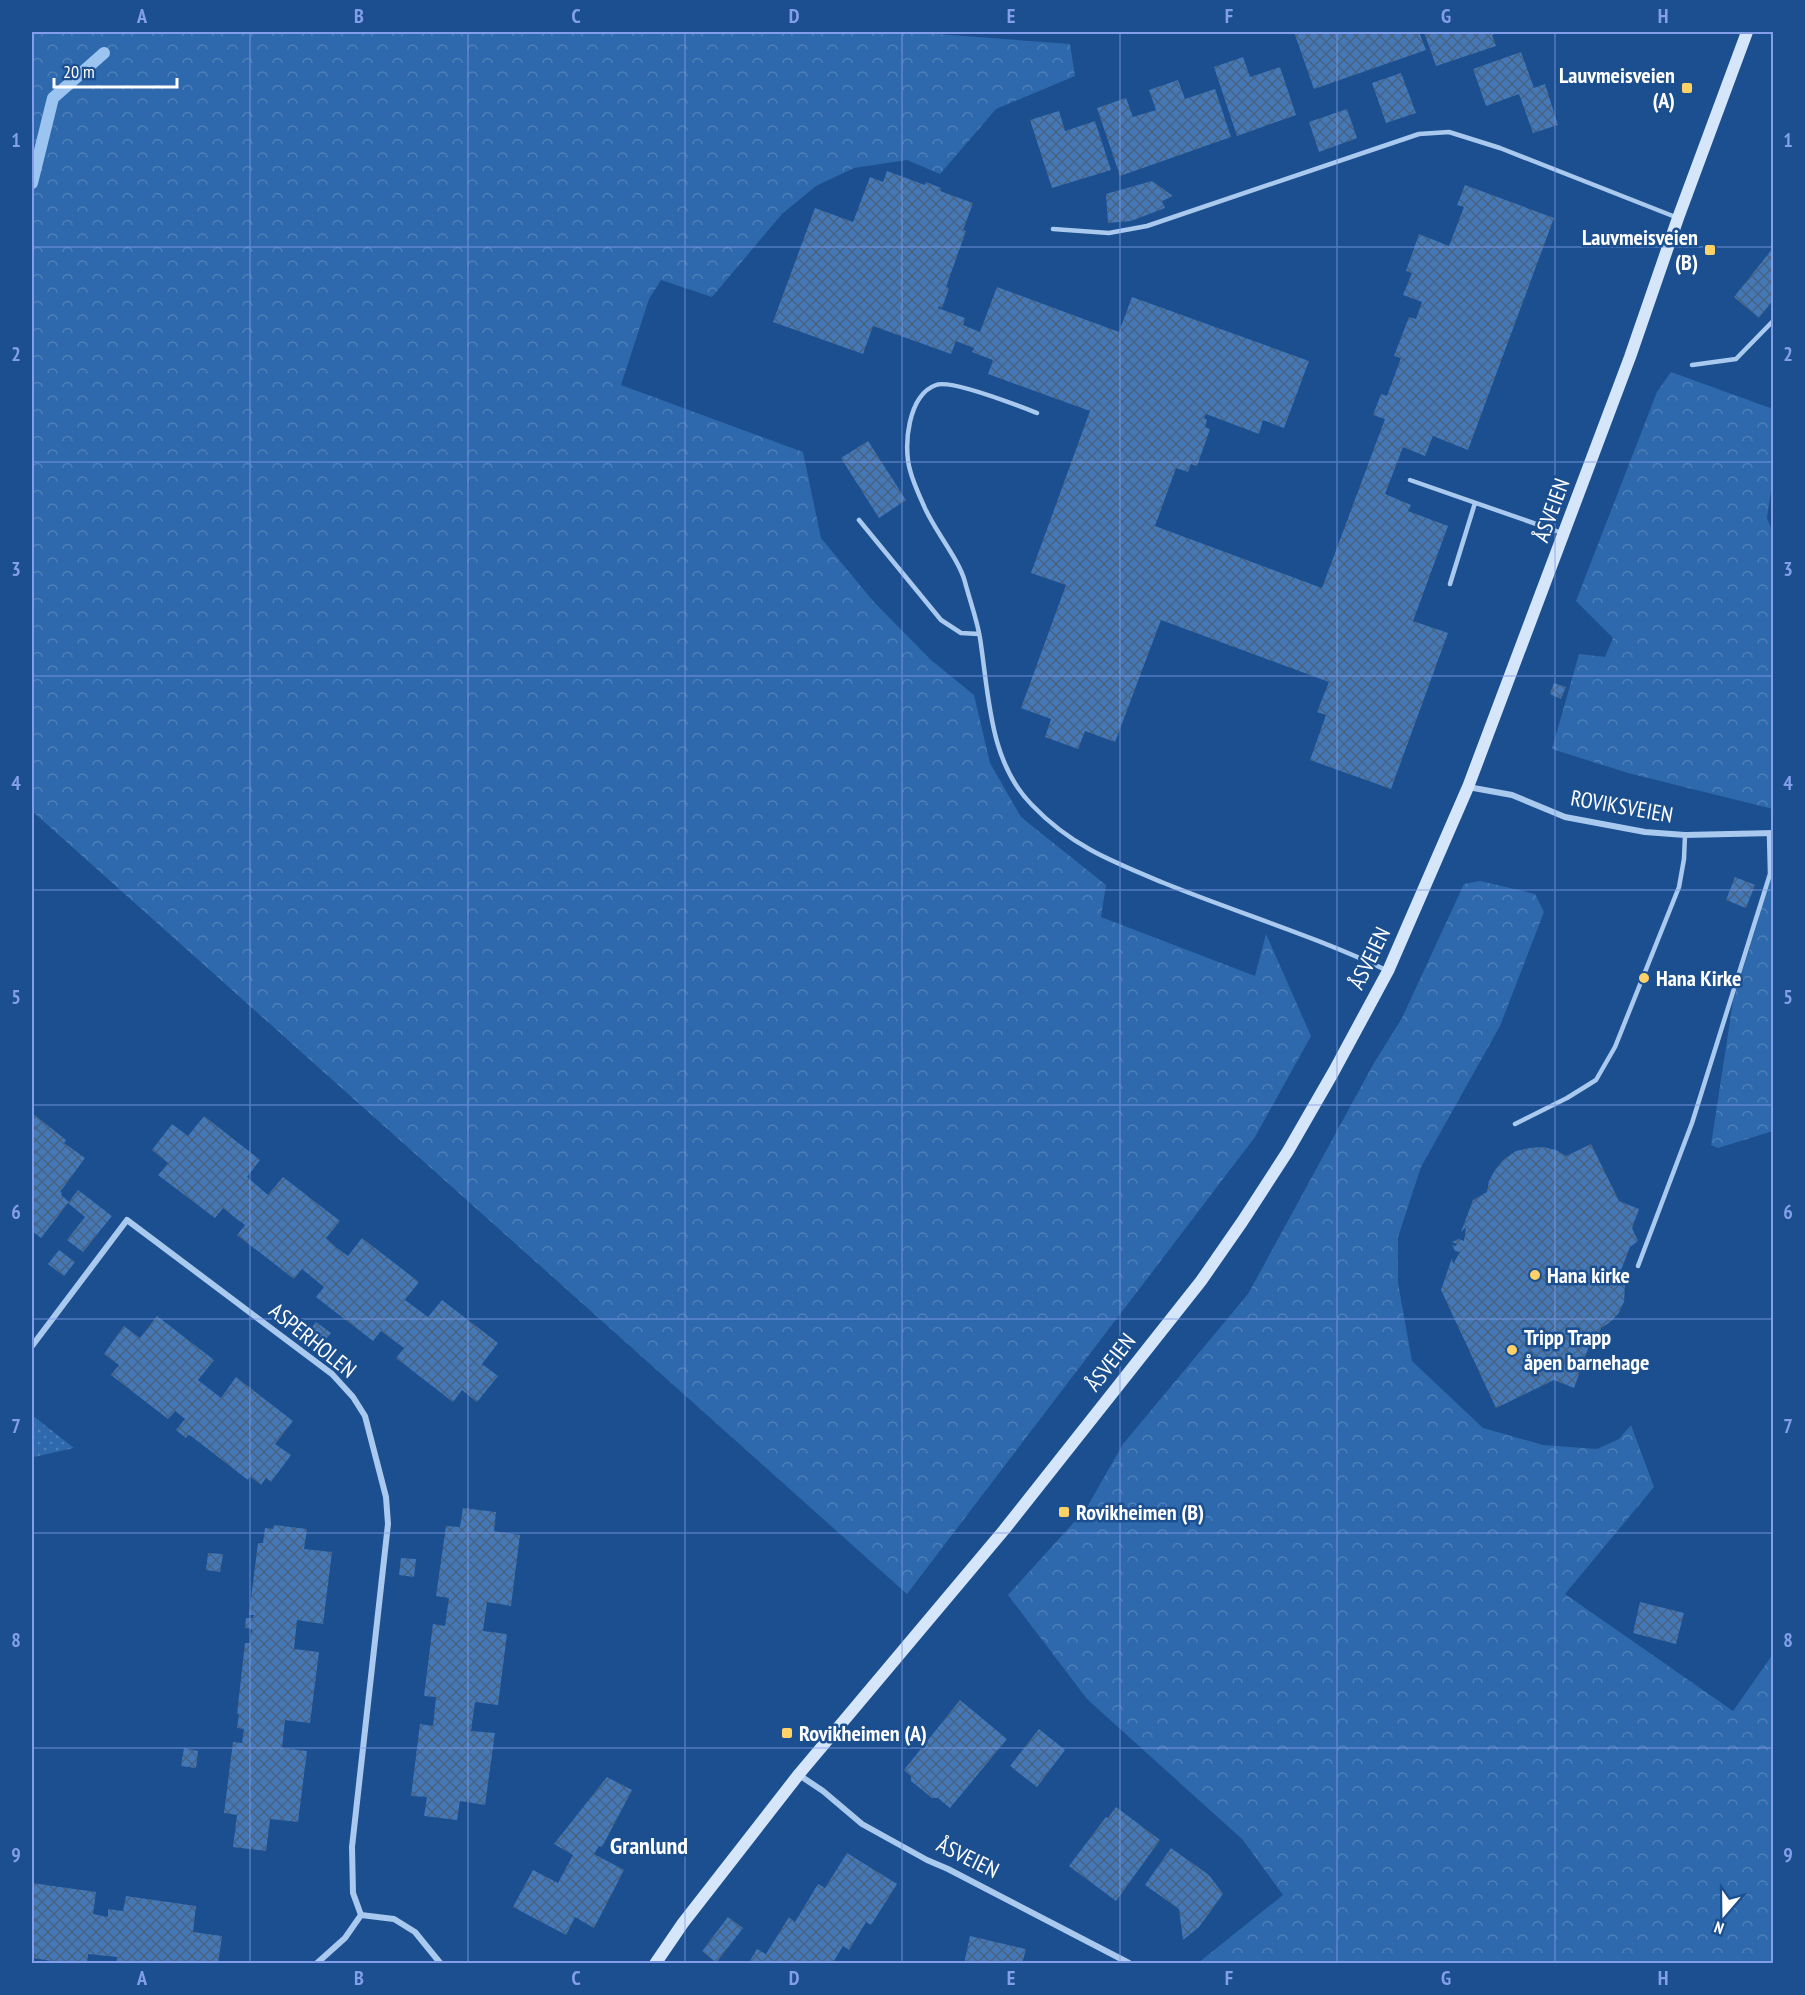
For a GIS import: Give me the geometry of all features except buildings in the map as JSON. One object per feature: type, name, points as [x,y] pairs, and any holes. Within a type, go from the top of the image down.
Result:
[{"type":"street","name":"ÅSVEIEN","points":[[655,1964],[682,1923],[799,1774],[1004,1530],[1200,1281],[1288,1151],[1334,1071],[1388,971],[1468,787],[1565,534],[1747,32]]},
{"type":"street","name":"ROVIKSVEIEN","points":[[1468,787],[1512,795],[1565,817],[1645,832],[1685,835],[1771,834]]},
{"type":"street","name":"ASPERHOLEN","points":[[32,1346],[127,1220],[332,1374],[354,1397],[364,1416],[386,1497],[388,1524],[352,1847],[353,1893],[361,1915]]},
{"type":"street","name":"ÅSVEIEN","points":[[799,1774],[862,1824],[927,1860],[1129,1963]]},
{"type":"street","points":[[316,1964],[345,1938],[361,1915],[394,1919],[415,1932],[441,1964]]},
{"type":"lane","points":[[1053,229],[1109,233],[1147,226],[1419,134],[1449,132],[1500,148],[1678,218]]},
{"type":"lane","points":[[1692,365],[1736,359],[1773,320]]},
{"type":"lane","points":[[1037,413],[956,385],[937,384],[919,397],[908,426],[909,469],[924,507],[964,578],[979,634],[995,738],[1008,773],[1030,804],[1061,833],[1100,856],[1197,896],[1339,949],[1388,971]]},
{"type":"lane","points":[[1410,480],[1565,534]]},
{"type":"lane","points":[[1450,584],[1475,503]]},
{"type":"lane","points":[[859,520],[941,620],[961,633],[979,634]]},
{"type":"lane","points":[[1638,1266],[1692,1123],[1770,874],[1771,834]]},
{"type":"lane","points":[[1515,1124],[1567,1098],[1596,1080],[1615,1047],[1679,887],[1684,860],[1685,835]]},
{"type":"green space","points":[[32,32],[911,32],[1070,44],[1075,76],[996,109],[940,174],[907,160],[854,168],[816,186],[782,214],[712,297],[661,280],[649,299],[621,385],[803,452],[821,538],[873,601],[931,660],[974,695],[990,763],[1021,817],[1106,885],[1101,917],[1255,976],[1266,934],[1311,1036],[1255,1137],[907,1594],[32,811]]},
{"type":"green space","points":[[1671,372],[1773,409],[1774,471],[1767,518],[1774,535],[1773,809],[1628,773],[1552,749],[1579,654],[1605,657],[1613,638],[1576,601],[1657,392]]},
{"type":"green space","points":[[1773,855],[1773,1131],[1718,1148],[1711,1145],[1733,1001],[1758,921]]},
{"type":"green space","points":[[1480,881],[1535,894],[1544,912],[1500,1026],[1421,1167],[1398,1237],[1398,1283],[1412,1361],[1483,1428],[1543,1445],[1597,1449],[1619,1439],[1631,1425],[1654,1487],[1565,1594],[1733,1711],[1773,1654],[1773,1963],[1198,1963],[1283,1895],[1243,1840],[1087,1699],[1008,1595],[1086,1509],[1123,1444],[1248,1294],[1374,1063],[1402,1018],[1464,884]]},
{"type":"green space","points":[[32,1415],[74,1448],[34,1457],[32,1460]]},
{"type":"waterway","points":[[32,183],[53,98],[104,53]]},
{"type":"place","name":"Lauvmeisveien (A)","points":[[1687,88]]},
{"type":"place","name":"Lauvmeisveien (B)","points":[[1710,250]]},
{"type":"place","name":"Hana Kirke","points":[[1644,978]]},
{"type":"place","name":"Hana kirke","points":[[1535,1275]]},
{"type":"place","name":"Tripp Trapp åpen barnehage","points":[[1512,1350]]},
{"type":"place","name":"Rovikheimen (B)","points":[[1064,1512]]},
{"type":"place","name":"Rovikheimen (A)","points":[[787,1733]]},
{"type":"district","name":"Granlund","points":[[649,1846]]}]
